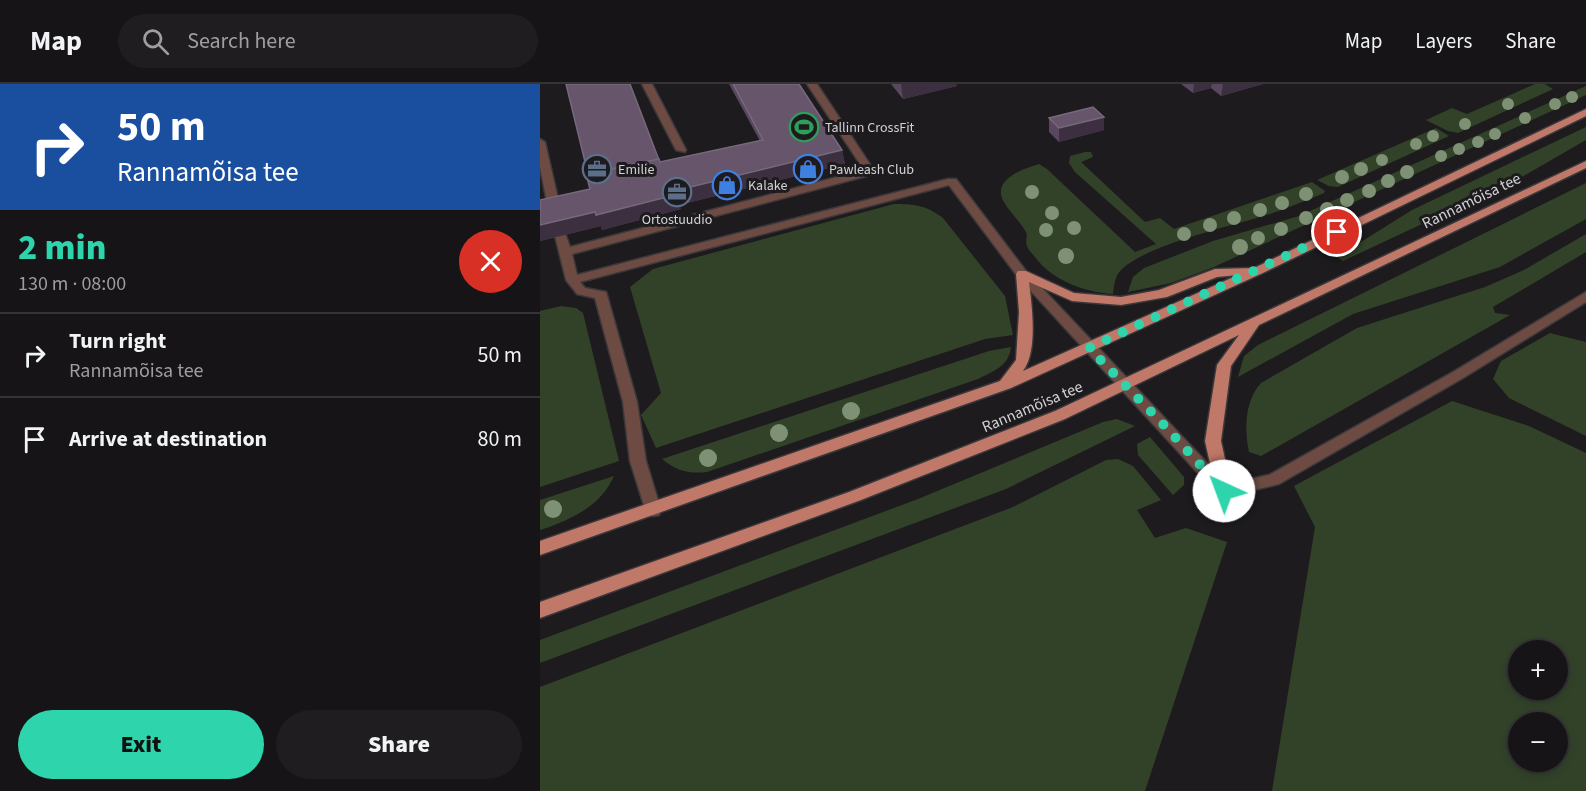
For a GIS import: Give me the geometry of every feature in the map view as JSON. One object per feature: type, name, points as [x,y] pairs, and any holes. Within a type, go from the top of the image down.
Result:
[{"type":"main road","name":"Rannamõisa tee","points":[[540,548],[1006,384],[1261,269],[1586,112]]},
{"type":"main road","points":[[1542,186],[1586,153]]},
{"type":"main road","name":"Rannamõisa tee","points":[[540,610],[855,496],[1060,415],[1586,164]]},
{"type":"main road","points":[[1022,274],[1072,297],[1121,301],[1162,294],[1215,273],[1261,269]]},
{"type":"main road","points":[[1006,384],[1023,361],[1026,312],[1022,274]]},
{"type":"main road","points":[[1224,491],[1213,441],[1224,364],[1256,323]]},
{"type":"street","points":[[647,84],[681,150]]},
{"type":"street","points":[[565,252],[870,172],[812,84]]},
{"type":"street","points":[[540,142],[555,212]]},
{"type":"street","points":[[572,280],[952,181],[1022,274],[1224,491],[1273,480],[1458,375],[1586,296]]},
{"type":"street","points":[[561,236],[572,280],[581,291],[601,295],[630,402],[638,462],[653,510]]},
{"type":"green space","points":[[1535,84],[1545,84],[1553,89],[1458,133],[1448,131],[1426,120],[1452,108],[1467,114]]},
{"type":"green space","points":[[1586,86],[1586,95],[1214,267],[1171,283],[1128,292],[1133,277],[1144,268],[1213,241],[1299,216]]},
{"type":"green space","points":[[1586,127],[1586,140],[1520,178],[1343,261],[1337,257],[1412,210]]},
{"type":"green space","points":[[1436,128],[1449,136],[1338,187],[1329,186],[1317,180]]},
{"type":"green space","points":[[1091,152],[1093,157],[1081,162],[1145,222],[1160,218],[1174,229],[1312,182],[1325,191],[1276,212],[1181,240],[1147,253],[1120,271],[1115,280],[1113,294],[1102,293],[1070,284],[1042,265],[1028,249],[1026,232],[1006,206],[1001,194],[1002,187],[1010,177],[1039,164],[1135,252],[1156,244],[1075,172],[1069,163],[1070,156]]},
{"type":"green space","points":[[1586,183],[1586,219],[1500,267],[1353,314],[1238,377],[1244,356],[1258,345]]},
{"type":"green space","points":[[894,204],[920,206],[943,218],[1005,296],[1013,335],[985,339],[656,448],[641,415],[661,393],[630,287],[653,269]]},
{"type":"green space","points":[[1586,234],[1586,252],[1493,307],[1495,313],[1510,315],[1261,456],[1249,452],[1247,415],[1252,398],[1261,383],[1357,328],[1485,287],[1524,270]]},
{"type":"green space","points":[[561,306],[576,308],[583,313],[619,461],[540,487],[540,311]]},
{"type":"green space","points":[[1550,333],[1586,342],[1586,436],[1509,398],[1493,379],[1501,361]]},
{"type":"green space","points":[[1011,347],[1010,354],[1004,363],[978,379],[707,472],[683,471],[662,459],[989,351]]},
{"type":"green space","points":[[1452,401],[1529,426],[1586,453],[1586,791],[1272,791],[1315,527],[1294,486]]},
{"type":"green space","points":[[1117,419],[1135,426],[1006,489],[540,663],[540,640],[918,499],[1103,422]]},
{"type":"green space","points":[[1150,437],[1184,477],[1184,485],[1173,495],[1138,455],[1137,444]]},
{"type":"green space","points":[[1118,459],[1133,466],[1161,500],[1137,510],[1155,538],[1186,528],[1227,542],[1145,791],[540,791],[540,687],[1013,507],[1106,460]]},
{"type":"green space","points":[[614,476],[608,487],[593,504],[563,522],[540,530],[540,500]]},
{"type":"building","points":[[566,84],[630,84],[659,159],[588,174]]},
{"type":"building","points":[[733,84],[799,84],[842,150],[674,191],[675,195],[596,215],[595,212],[540,225],[540,200],[590,189],[586,174],[659,159],[660,162],[763,140]]},
{"type":"building","points":[[1093,107],[1104,117],[1059,128],[1049,118]]},
{"type":"place","name":"Tallinn CrossFit","points":[[804,127]]},
{"type":"place","name":"Emilie","points":[[597,169]]},
{"type":"place","name":"Pawleash Club","points":[[808,169]]},
{"type":"place","name":"Kalake","points":[[727,185]]},
{"type":"place","name":"Ortostuudio","points":[[677,192]]},
{"type":"route","points":[[1224,491],[1089,348],[1337,232]]}]
